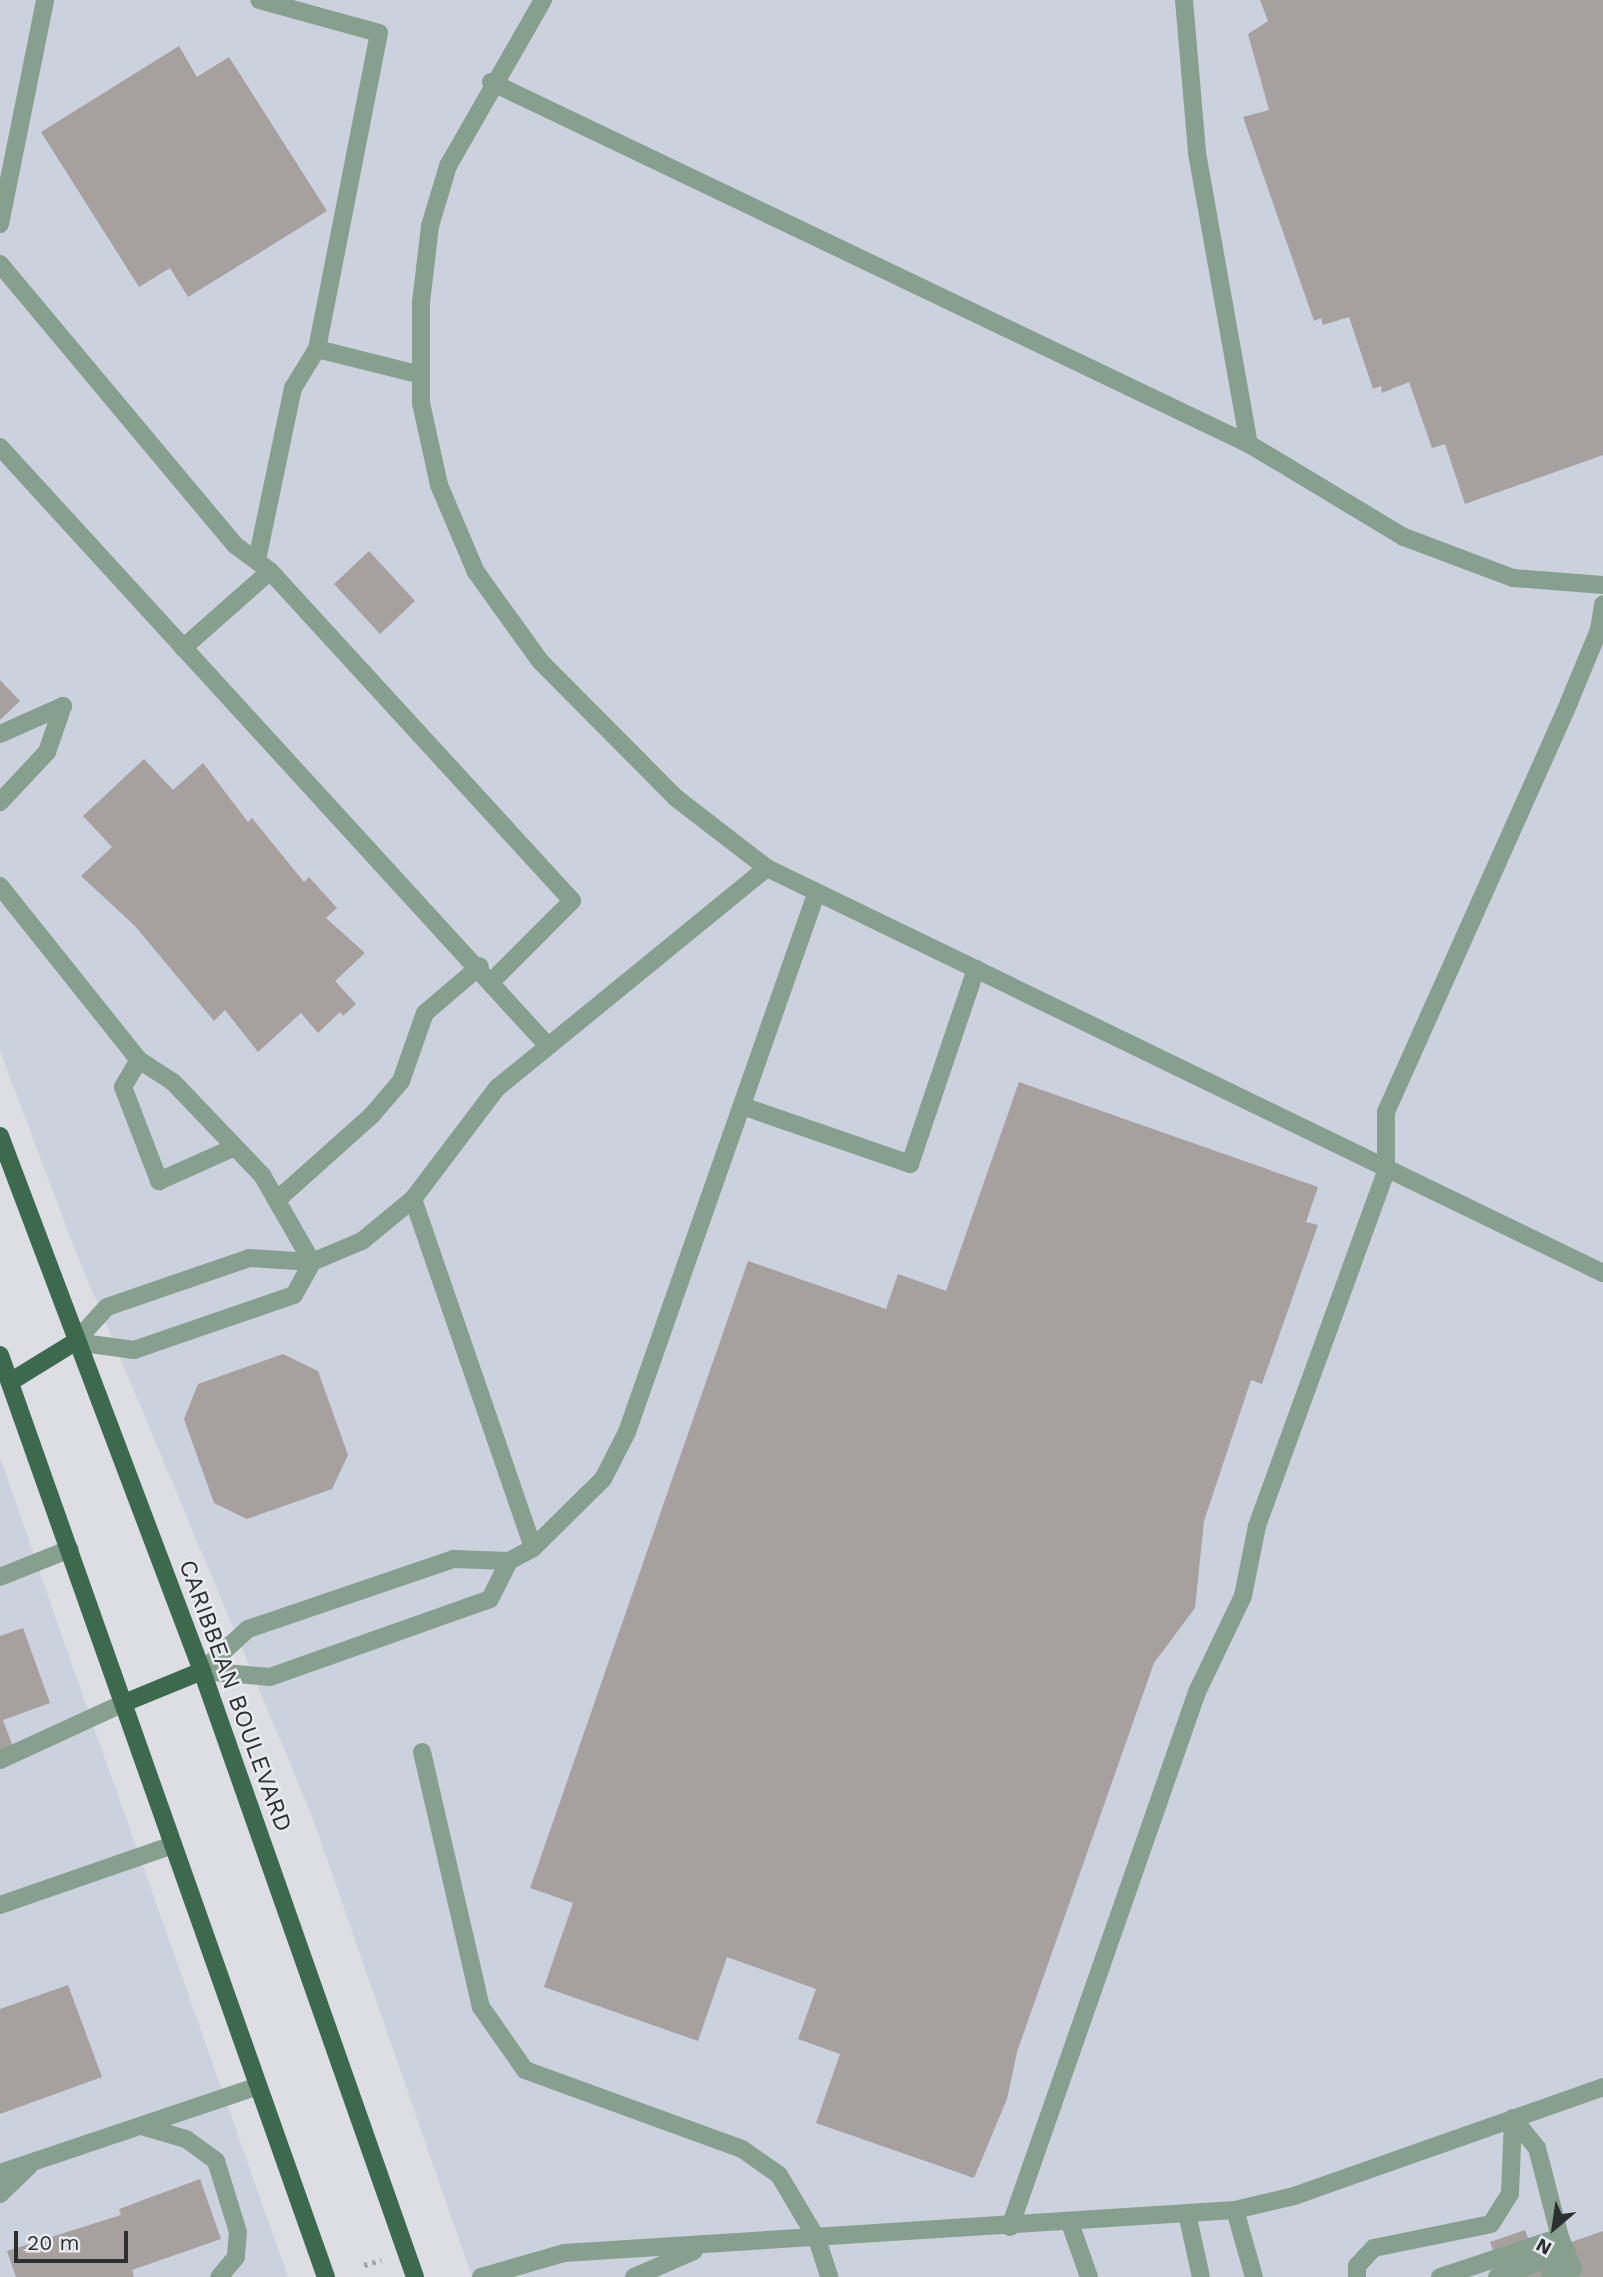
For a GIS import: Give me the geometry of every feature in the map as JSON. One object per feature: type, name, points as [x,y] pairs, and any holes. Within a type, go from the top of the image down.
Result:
[{"type":"main road","name":"CARIBBEAN BOULEVARD","points":[[0,1136],[75,1342],[202,1671],[415,2277]]},
{"type":"main road","points":[[5,1385],[75,1342]]},
{"type":"main road","points":[[0,1355],[5,1385],[70,1549],[326,2277]]},
{"type":"main road","points":[[124,1703],[202,1671]]},
{"type":"lane","points":[[0,224],[45,0]]},
{"type":"lane","points":[[183,648],[264,565],[293,388],[317,349],[379,33],[260,0]]},
{"type":"lane","points":[[543,0],[491,82],[448,166],[430,226],[421,375],[439,485],[476,572],[513,628],[677,798],[767,868],[1386,1171],[1603,1273]]},
{"type":"lane","points":[[1184,0],[1197,153],[1249,444]]},
{"type":"lane","points":[[491,82],[1249,444],[1404,537],[1460,562],[1544,585],[1603,585]]},
{"type":"lane","points":[[0,264],[235,545],[264,565],[572,901],[493,980]]},
{"type":"lane","points":[[317,349],[421,375]]},
{"type":"lane","points":[[0,447],[183,648],[493,980],[546,1044]]},
{"type":"lane","points":[[1010,2227],[1197,1692],[1239,1609],[1257,1526],[1386,1171],[1386,1112],[1569,702],[1599,631],[1603,604]]},
{"type":"lane","points":[[0,734],[63,706],[47,752],[0,802]]},
{"type":"lane","points":[[75,1342],[107,1307],[249,1258],[312,1262],[362,1241],[413,1199],[478,1110],[546,1044],[767,868]]},
{"type":"lane","points":[[0,886],[139,1060],[173,1082],[235,1147],[277,1200],[312,1262]]},
{"type":"lane","points":[[202,1671],[248,1629],[454,1559],[509,1561],[533,1548],[591,1493],[617,1455],[816,894]]},
{"type":"lane","points":[[277,1200],[379,1106],[401,1081],[425,1013],[480,966]]},
{"type":"lane","points":[[742,1106],[910,1164],[976,969]]},
{"type":"lane","points":[[139,1060],[123,1087],[159,1181],[235,1147]]},
{"type":"lane","points":[[413,1199],[533,1548]]},
{"type":"lane","points":[[75,1342],[134,1350],[295,1295],[312,1262]]},
{"type":"lane","points":[[0,1577],[70,1549]]},
{"type":"lane","points":[[202,1671],[270,1677],[490,1599],[509,1561]]},
{"type":"lane","points":[[0,1760],[124,1703]]},
{"type":"lane","points":[[422,1752],[481,2007],[525,2070],[742,2149],[779,2175],[817,2239],[829,2277]]},
{"type":"lane","points":[[0,1905],[173,1845]]},
{"type":"lane","points":[[0,2173],[145,2127],[258,2086]]},
{"type":"lane","points":[[481,2277],[564,2253],[1188,2218],[1294,2196],[1603,2087]]},
{"type":"lane","points":[[1513,2118],[1537,2148],[1569,2259]]},
{"type":"lane","points":[[1357,2277],[1357,2266],[1374,2248],[1491,2224],[1510,2194],[1513,2118]]},
{"type":"lane","points":[[145,2127],[186,2139],[216,2161],[238,2232],[236,2257],[219,2277]]},
{"type":"lane","points":[[0,2194],[34,2161]]},
{"type":"lane","points":[[1235,2210],[1254,2277]]},
{"type":"lane","points":[[1188,2218],[1201,2277]]},
{"type":"lane","points":[[1070,2223],[1089,2277]]},
{"type":"lane","points":[[635,2277],[703,2247]]},
{"type":"lane","points":[[1440,2277],[1569,2259]]},
{"type":"lane","points":[[1497,2277],[1569,2259]]},
{"type":"lane","points":[[1550,2277],[1569,2259]]},
{"type":"path","points":[[364,2265],[382,2260]]},
{"type":"shaded area","points":[[0,0],[1603,0],[1603,2277],[472,2277],[312,1816],[75,1250],[0,1051]]},
{"type":"shaded area","points":[[0,1457],[70,1659],[288,2277],[0,2277]]},
{"type":"building","points":[[1260,0],[1603,0],[1603,455],[1465,504],[1445,444],[1432,448],[1409,382],[1382,393],[1381,386],[1373,389],[1349,317],[1323,325],[1321,318],[1314,321],[1243,117],[1269,110],[1248,34],[1268,21]]},
{"type":"building","points":[[179,46],[197,77],[229,57],[327,211],[188,297],[170,268],[139,287],[41,132]]},
{"type":"building","points":[[369,551],[415,601],[380,634],[334,584]]},
{"type":"building","points":[[0,680],[20,701],[0,720]]},
{"type":"building","points":[[144,759],[173,790],[203,763],[248,822],[252,818],[304,882],[309,877],[337,908],[326,918],[365,953],[335,981],[356,1004],[343,1016],[340,1012],[318,1033],[301,1013],[258,1052],[225,1010],[214,1021],[135,926],[81,876],[112,847],[83,816]]},
{"type":"building","points":[[1019,1082],[1318,1187],[1306,1222],[1318,1225],[1262,1384],[1251,1380],[1204,1521],[1195,1608],[1154,1663],[1017,2052],[1007,2099],[974,2178],[816,2123],[840,2054],[798,2039],[816,1989],[727,1957],[698,2041],[544,1987],[573,1903],[530,1888],[748,1261],[886,1309],[898,1274],[946,1291]]},
{"type":"building","points":[[283,1354],[318,1371],[348,1455],[332,1489],[247,1519],[214,1503],[184,1419],[198,1384]]},
{"type":"building","points":[[23,1628],[50,1703],[3,1720],[13,1747],[0,1752],[0,1636]]},
{"type":"building","points":[[68,1985],[102,2077],[0,2114],[0,2009]]},
{"type":"building","points":[[200,2179],[221,2239],[132,2270],[134,2277],[16,2277],[7,2251],[121,2215],[119,2209]]},
{"type":"building","points":[[1525,2230],[1534,2255],[1603,2231],[1603,2277],[1502,2277],[1490,2242]]}]
